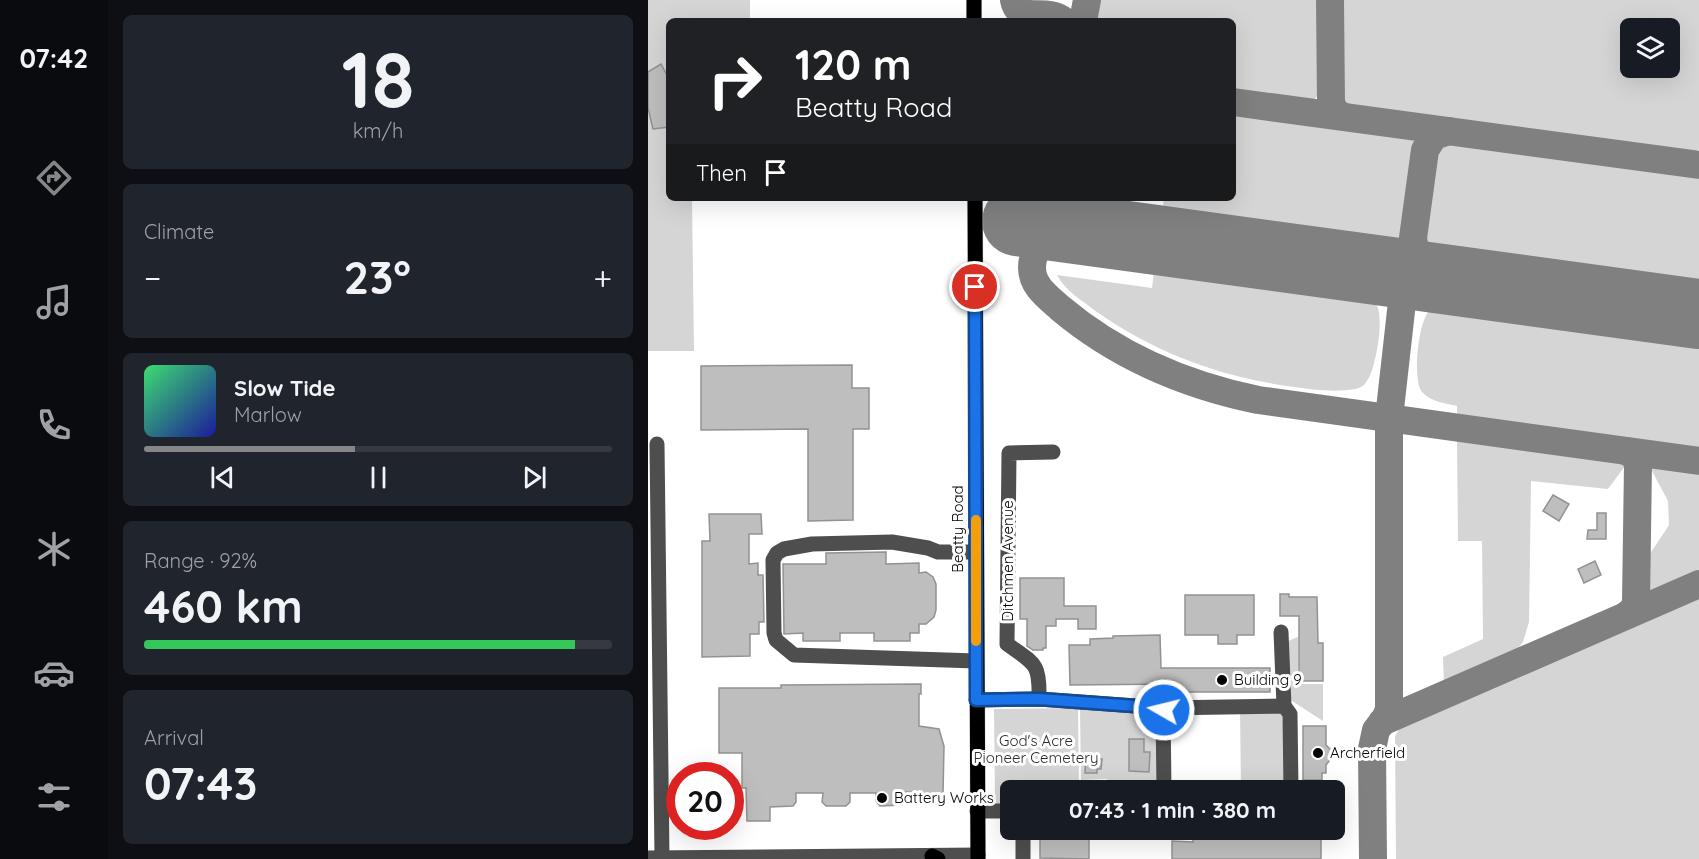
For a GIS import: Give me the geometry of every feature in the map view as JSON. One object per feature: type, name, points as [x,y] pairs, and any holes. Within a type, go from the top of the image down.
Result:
[{"type":"main road","points":[[974,0],[974,18]]},
{"type":"main road","name":"Beatty Road","points":[[975,201],[978,857]]},
{"type":"street","points":[[657,444],[655,858],[978,857]]},
{"type":"street","name":"Ditchmen Avenue","points":[[1039,699],[1040,676],[1034,664],[1008,644],[1009,453],[1053,452]]},
{"type":"street","points":[[976,552],[938,552],[892,542],[812,543],[784,549],[777,553],[773,560],[774,633],[776,640],[794,655],[976,661]]},
{"type":"street","points":[[1281,632],[1284,706],[1290,714],[1291,780]]},
{"type":"street","points":[[976,700],[1039,699],[1163,708],[1284,706]]},
{"type":"street","points":[[1163,708],[1164,780]]},
{"type":"street","points":[[977,811],[1000,811]]},
{"type":"street","points":[[1023,840],[1023,859]]},
{"type":"green space","points":[[648,0],[750,0],[750,18],[666,18],[666,201],[692,201],[694,351],[648,351]]},
{"type":"green space","points":[[1094,0],[1322,0],[1321,91],[1310,102],[1236,93],[1236,18],[1091,18]]},
{"type":"green space","points":[[1338,0],[1699,0],[1699,149],[1693,154],[1348,110],[1341,105],[1338,88]]},
{"type":"green space","points":[[1236,109],[1411,134],[1415,140],[1409,202],[1403,230],[1395,247],[1162,215],[1164,201],[1236,201]]},
{"type":"green space","points":[[1444,138],[1699,173],[1699,289],[1427,252],[1424,221],[1428,190],[1437,143]]},
{"type":"green space","points":[[1155,264],[1362,293],[1377,306],[1380,322],[1378,344],[1370,375],[1365,384],[1359,388],[1330,391],[1261,382],[1212,369],[1164,350],[1119,326],[1075,295],[1057,275],[1152,288]]},
{"type":"green space","points":[[1440,304],[1699,339],[1699,451],[1468,420],[1457,413],[1457,406],[1430,398],[1422,392],[1419,385],[1417,364],[1422,326],[1430,310],[1439,308]]},
{"type":"green space","points":[[1462,438],[1623,460],[1625,466],[1608,489],[1531,481],[1529,622],[1523,642],[1514,653],[1444,684],[1443,657],[1483,639],[1482,541],[1458,541],[1457,440]]},
{"type":"green space","points":[[1652,464],[1699,470],[1699,573],[1652,594],[1647,589],[1646,560],[1669,525],[1668,501],[1652,471]]},
{"type":"green space","points":[[1699,596],[1699,859],[1396,859],[1395,736],[1403,723]]},
{"type":"green space","points":[[1298,637],[1298,684],[1323,684],[1323,721],[1289,699],[1288,641]]},
{"type":"green space","points":[[1080,707],[1161,712],[1161,780],[1081,780]]},
{"type":"green space","name":"God's Acre Pioneer Cemetery","points":[[1078,708],[1079,780],[1000,780],[1000,804],[995,804],[994,709]]},
{"type":"green space","points":[[1282,709],[1287,780],[1241,780],[1240,710]]},
{"type":"building","points":[[661,64],[666,73],[666,127],[653,129],[648,108],[648,72]]},
{"type":"building","points":[[852,365],[852,388],[869,388],[869,429],[853,429],[853,520],[808,521],[808,429],[701,430],[701,366]]},
{"type":"building","points":[[1553,495],[1569,504],[1559,521],[1543,511]]},
{"type":"building","points":[[1597,513],[1606,513],[1606,539],[1587,539],[1588,530],[1597,530]]},
{"type":"building","points":[[709,514],[761,514],[762,534],[749,534],[749,564],[758,563],[758,575],[763,575],[764,622],[759,622],[759,634],[750,634],[750,656],[702,657],[702,541],[710,541]]},
{"type":"building","points":[[886,552],[886,564],[919,563],[919,573],[926,572],[933,577],[936,584],[934,617],[926,624],[919,624],[919,633],[910,633],[910,641],[874,641],[874,633],[840,633],[840,641],[803,641],[803,633],[784,634],[783,564],[826,564],[826,553]]},
{"type":"building","points":[[1595,561],[1601,575],[1584,583],[1578,569]]},
{"type":"building","points":[[1020,578],[1064,578],[1064,606],[1096,606],[1096,629],[1078,629],[1078,619],[1056,619],[1056,626],[1046,626],[1046,648],[1033,650],[1027,646],[1027,619],[1020,619]]},
{"type":"building","points":[[1280,594],[1289,594],[1289,597],[1317,597],[1318,643],[1323,643],[1323,681],[1299,681],[1299,616],[1280,616]]},
{"type":"building","points":[[1185,595],[1254,595],[1254,635],[1237,635],[1237,644],[1218,644],[1218,635],[1185,635]]},
{"type":"building","points":[[1160,635],[1161,668],[1270,668],[1270,692],[1174,692],[1174,684],[1070,685],[1069,645],[1090,645],[1090,639],[1113,638],[1113,636]]},
{"type":"building","points":[[921,684],[919,726],[939,729],[944,746],[943,794],[941,797],[933,798],[929,793],[905,792],[902,805],[880,806],[876,801],[876,793],[850,793],[850,802],[846,806],[826,806],[822,802],[823,793],[796,793],[796,802],[793,806],[770,807],[770,821],[747,821],[742,753],[719,753],[719,688],[781,688],[781,685]]},
{"type":"building","name":"Archerfield","points":[[1303,726],[1326,726],[1326,745],[1333,756],[1326,765],[1326,773],[1322,773],[1322,780],[1303,780]]},
{"type":"building","points":[[1129,739],[1144,739],[1144,752],[1150,752],[1149,772],[1129,771]]},
{"type":"building","points":[[1086,754],[1097,754],[1097,759],[1102,759],[1101,769],[1097,769],[1097,773],[1085,773]]},
{"type":"building","points":[[1040,840],[1089,840],[1089,859],[1040,858]]},
{"type":"building","points":[[1193,840],[1321,840],[1321,859],[1172,859],[1172,841],[1193,842]]},
{"type":"taxiway","points":[[1014,0],[1021,12],[1059,18]]},
{"type":"taxiway","points":[[1084,18],[1087,0]]},
{"type":"taxiway","points":[[1330,0],[1331,102],[1334,111],[1342,116]]},
{"type":"taxiway","points":[[1236,102],[1699,165]]},
{"type":"taxiway","points":[[1449,131],[1434,136],[1425,150],[1413,238],[1416,256],[1424,268],[1440,277],[1538,292]]},
{"type":"taxiway","points":[[1069,201],[1063,221],[1043,241],[1034,257],[1032,268],[1038,286],[1060,308],[1105,341],[1178,377],[1258,400],[1699,461]]},
{"type":"taxiway","points":[[1098,230],[1064,226],[1055,214],[1045,210],[1033,214],[1028,224],[1034,239],[1056,240],[1077,231],[1172,242]]},
{"type":"taxiway","points":[[1277,256],[1376,272],[1391,281],[1398,290],[1402,302],[1389,418],[1389,710],[1376,730],[1372,749],[1373,859]]},
{"type":"taxiway","points":[[1626,451],[1635,456],[1638,465],[1636,602],[1634,609],[1627,615]]},
{"type":"taxiway","points":[[1382,722],[1699,584]]},
{"type":"runway","points":[[1017,221],[1699,314]]},
{"type":"slow traffic","points":[[976,520],[976,641]]},
{"type":"place","name":"Building 9","points":[[1222,680]]},
{"type":"place","name":"Archerfield","points":[[1318,753]]},
{"type":"place","name":"Battery Works","points":[[882,798]]},
{"type":"route","points":[[975,287],[976,700],[1039,699],[1163,708],[1164,710]]}]
